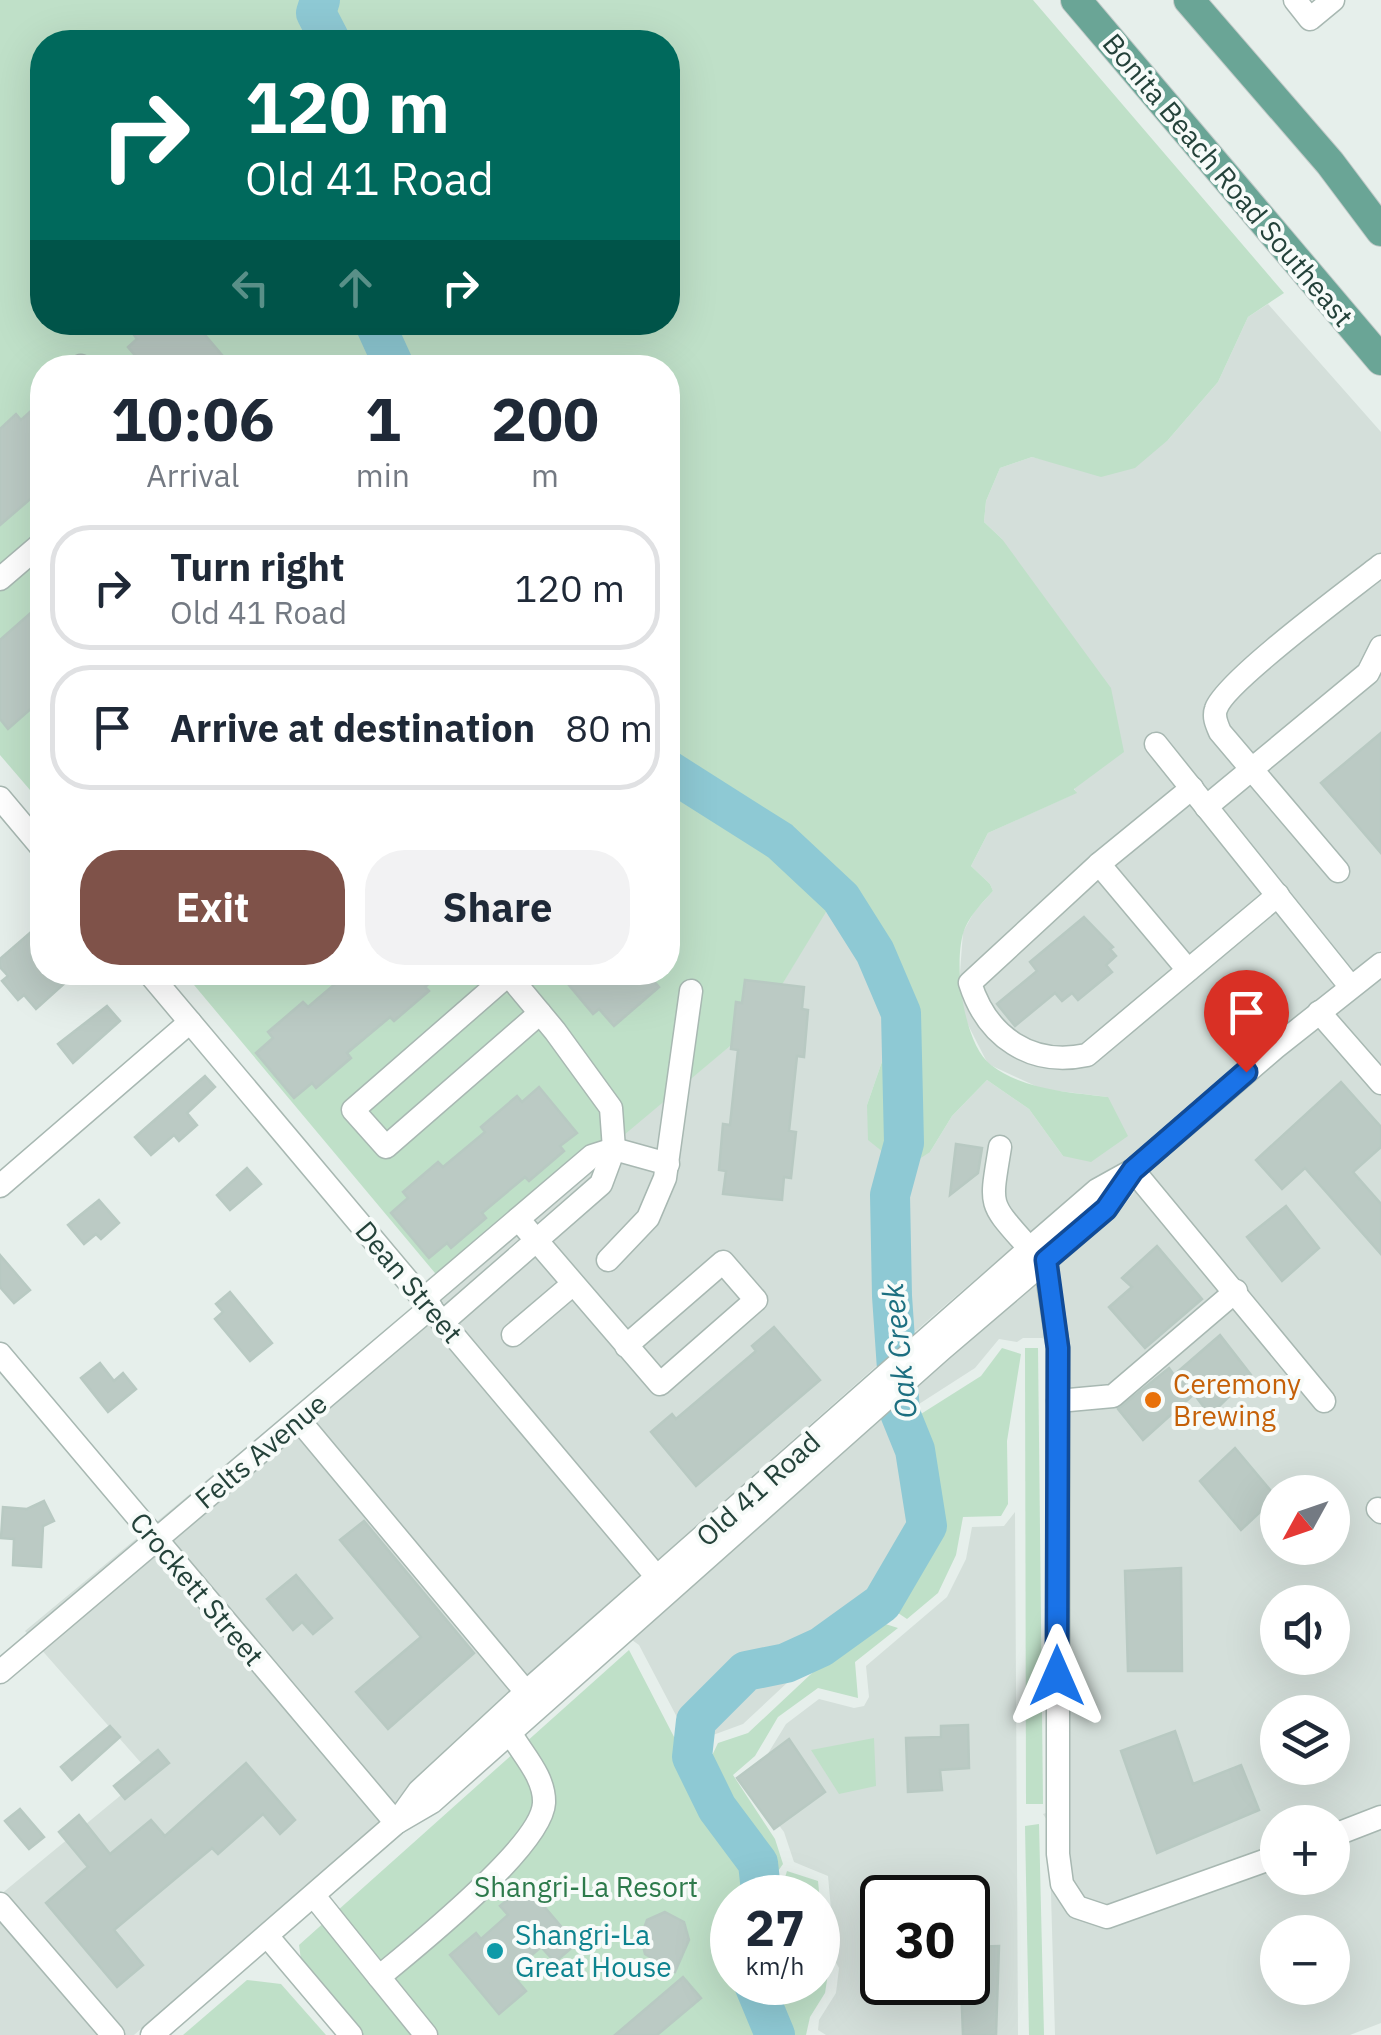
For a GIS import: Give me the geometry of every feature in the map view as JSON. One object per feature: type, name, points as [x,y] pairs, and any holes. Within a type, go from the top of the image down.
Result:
[{"type":"main road","name":"Bonita Beach Road Southeast","points":[[1076,0],[1381,360]]},
{"type":"main road","points":[[1190,0],[1330,163],[1381,230]]},
{"type":"street","points":[[1295,0],[1310,19],[1333,0]]},
{"type":"street","points":[[0,579],[30,553]]},
{"type":"street","points":[[1338,871],[1220,732],[1216,709],[1238,680],[1381,565]]},
{"type":"street","points":[[1278,896],[1087,1056],[1043,1058],[1011,1045],[975,1000],[970,984],[1100,864],[1199,798],[1252,770],[1368,673],[1381,647]]},
{"type":"street","points":[[1156,744],[1350,986]]},
{"type":"street","points":[[0,798],[30,834]]},
{"type":"street","points":[[1100,864],[1188,970]]},
{"type":"street","name":"Old 41 Road","points":[[396,1822],[432,1802],[510,1734],[663,1585],[937,1341],[1037,1254],[1106,1209],[1133,1170],[1381,964]]},
{"type":"street","name":"Dean Street","points":[[159,985],[663,1585]]},
{"type":"street","points":[[495,985],[353,1110],[386,1147],[540,1012]]},
{"type":"street","points":[[433,1309],[536,1241],[601,1184],[614,1149],[610,1108],[517,985]]},
{"type":"street","points":[[608,1260],[648,1218],[656,1204],[668,1164],[691,991]]},
{"type":"street","points":[[1319,1012],[1381,1083]]},
{"type":"street","points":[[0,1186],[190,1022]]},
{"type":"street","points":[[1000,1147],[992,1198],[996,1211],[1037,1254],[1058,1348],[1058,1854],[1062,1884],[1077,1907],[1108,1917],[1260,1862]]},
{"type":"street","points":[[433,1309],[518,1219],[592,1156],[614,1149],[668,1164]]},
{"type":"street","points":[[1133,1170],[1324,1402]]},
{"type":"street","points":[[518,1219],[626,1346],[660,1384],[756,1300],[723,1262],[626,1346]]},
{"type":"street","points":[[514,1335],[574,1284]]},
{"type":"street","points":[[1058,1401],[1113,1396],[1236,1291]]},
{"type":"street","name":"Felts Avenue","points":[[0,1672],[433,1309]]},
{"type":"street","name":"Crockett Street","points":[[0,1354],[396,1822]]},
{"type":"street","points":[[299,1420],[526,1692]]},
{"type":"street","name":"Old 41 Road","points":[[152,2035],[396,1822],[419,1790],[526,1692],[663,1585]]},
{"type":"street","points":[[379,1977],[438,1928],[520,1849],[538,1824],[544,1806],[542,1783],[510,1734]]},
{"type":"street","points":[[1350,1829],[1381,1817]]},
{"type":"street","points":[[314,1896],[426,2035]]},
{"type":"street","points":[[0,1904],[113,2035]]},
{"type":"street","points":[[268,1937],[351,2035]]},
{"type":"shaded area","points":[[1268,304],[1381,432],[1381,950],[1267,1040],[1133,1155],[1090,1181],[934,1315],[518,1683],[411,1782],[381,1821],[134,2035],[0,2035],[0,1895],[149,1772],[25,1631],[760,1021],[825,912],[859,930],[890,981],[896,1021],[867,1105],[930,1152],[952,1116],[987,1080],[1029,1109],[1063,1156],[1108,1097],[1042,1089],[988,1064],[963,1015],[963,932],[993,891],[971,866],[988,833],[1076,793],[1002,539],[984,522],[986,501],[1000,468],[1032,457],[1065,465],[1168,440],[1218,382],[1248,317]]},
{"type":"shaded area","points":[[1381,979],[1381,2023],[1350,2035],[1055,2035],[1049,1823],[1043,1814],[1049,1812],[1047,1341],[1042,1338],[1023,1338],[1017,1342],[999,1339],[975,1368],[905,1413],[902,1423],[923,1513],[912,1545],[885,1595],[884,1612],[869,1613],[743,1724],[713,1735],[699,1759],[639,1645],[632,1640],[1114,1218],[1149,1173],[1282,1057]]},
{"type":"shaded area","points":[[1015,1512],[1018,2035],[826,2035],[818,2030],[819,2020],[828,2005],[840,2005],[840,1875],[826,1875],[794,1862],[784,1832],[758,1798],[764,1760],[786,1724],[819,1699],[854,1708],[864,1706],[869,1697],[866,1666],[947,1597],[966,1559],[972,1527],[1004,1526]]},
{"type":"green space","points":[[0,0],[1033,0],[1284,293],[1248,317],[1218,382],[1168,440],[1135,468],[1101,477],[1032,457],[1000,468],[986,501],[984,522],[1002,539],[1111,688],[1124,752],[1074,789],[1077,793],[988,833],[971,866],[993,891],[974,913],[961,942],[963,1000],[973,1039],[991,1065],[1032,1085],[1108,1097],[1128,1136],[1091,1162],[1063,1156],[1029,1109],[987,1080],[952,1116],[930,1152],[904,1169],[868,1140],[867,1105],[896,1021],[890,981],[859,931],[826,912],[760,1021],[445,1285],[194,985],[680,985],[680,355],[30,355],[30,790],[0,755]]},
{"type":"green space","points":[[1002,1348],[1021,1354],[1007,1441],[1008,1504],[1001,1516],[963,1517],[956,1555],[938,1593],[907,1619],[895,1611],[896,1598],[927,1537],[934,1511],[913,1419],[981,1376]]},
{"type":"green space","points":[[1025,1348],[1038,1348],[1043,1804],[1026,1804]]},
{"type":"green space","points":[[876,1621],[898,1628],[855,1662],[858,1698],[818,1688],[778,1717],[755,1756],[733,1775],[775,1839],[783,1864],[776,1874],[739,1826],[708,1764],[718,1743],[748,1733]]},
{"type":"green space","name":"Shangri-La Resort","points":[[629,1650],[714,1814],[753,1863],[752,1875],[710,1875],[710,2005],[753,2005],[765,2035],[360,2035],[302,1967],[299,1945]]},
{"type":"green space","points":[[874,1738],[876,1786],[839,1794],[811,1750]]},
{"type":"green space","points":[[1039,1824],[1044,2035],[1029,2035],[1025,1826]]},
{"type":"green space","points":[[247,1980],[281,1984],[326,2035],[183,2035]]},
{"type":"green space","points":[[777,2005],[818,2005],[806,2035],[776,2035]]},
{"type":"building","points":[[134,335],[205,335],[222,355],[135,355],[128,347],[137,339]]},
{"type":"building","points":[[30,412],[30,499],[0,525],[0,429],[16,414],[21,420]]},
{"type":"building","points":[[30,614],[30,710],[8,729],[0,719],[0,640]]},
{"type":"building","points":[[1381,733],[1381,853],[1321,783]]},
{"type":"building","points":[[1084,917],[1113,947],[1110,949],[1116,956],[1106,965],[1112,972],[1078,1000],[1072,993],[1062,1001],[1055,993],[1015,1026],[997,1004],[1037,971],[1030,962]]},
{"type":"building","points":[[30,933],[30,985],[63,985],[36,1009],[24,995],[18,1000],[2,981],[8,976],[0,967],[0,959]]},
{"type":"building","points":[[745,980],[804,987],[802,1009],[808,1010],[804,1057],[797,1056],[789,1131],[796,1132],[791,1178],[784,1177],[782,1200],[723,1194],[726,1171],[719,1170],[723,1124],[730,1125],[738,1050],[731,1049],[736,1002],[742,1003]]},
{"type":"building","points":[[334,985],[427,985],[429,991],[347,1053],[351,1058],[316,1088],[312,1083],[294,1098],[256,1053],[273,1038],[268,1032],[303,1002],[308,1007]]},
{"type":"building","points":[[569,985],[659,987],[614,1026],[599,1009],[593,1014]]},
{"type":"building","points":[[107,1006],[120,1021],[73,1063],[58,1044]]},
{"type":"building","points":[[205,1076],[215,1087],[187,1113],[197,1125],[179,1141],[174,1135],[151,1155],[135,1137]]},
{"type":"building","points":[[1341,1082],[1381,1127],[1381,1147],[1353,1172],[1381,1204],[1381,1254],[1305,1168],[1282,1189],[1256,1160]]},
{"type":"building","points":[[539,1087],[577,1133],[560,1146],[564,1151],[529,1181],[525,1177],[482,1213],[486,1218],[451,1248],[447,1243],[429,1258],[391,1213],[408,1198],[403,1192],[438,1162],[443,1167],[485,1132],[481,1127],[517,1096],[522,1102]]},
{"type":"building","points":[[956,1144],[982,1148],[978,1173],[950,1195]]},
{"type":"building","points":[[247,1168],[261,1184],[230,1210],[217,1195]]},
{"type":"building","points":[[99,1200],[119,1223],[101,1239],[96,1234],[84,1244],[68,1225]]},
{"type":"building","points":[[1286,1206],[1319,1248],[1282,1281],[1247,1237]]},
{"type":"building","points":[[1157,1246],[1202,1299],[1145,1348],[1109,1307],[1132,1287],[1122,1278]]},
{"type":"building","points":[[0,1255],[30,1290],[14,1303],[0,1287]]},
{"type":"building","points":[[230,1292],[272,1343],[250,1361],[215,1319],[223,1312],[216,1304]]},
{"type":"building","points":[[774,1327],[820,1380],[696,1486],[651,1432],[672,1414],[676,1419],[756,1351],[752,1346]]},
{"type":"building","points":[[1220,1335],[1251,1375],[1210,1415],[1194,1394],[1143,1440],[1118,1409],[1169,1368],[1174,1375]]},
{"type":"building","points":[[100,1363],[114,1381],[123,1373],[136,1389],[108,1412],[81,1378]]},
{"type":"building","points":[[1235,1448],[1260,1478],[1260,1512],[1241,1530],[1200,1481]]},
{"type":"building","points":[[44,1501],[54,1521],[43,1526],[41,1567],[13,1565],[14,1539],[1,1538],[3,1507],[27,1509]]},
{"type":"building","points":[[364,1521],[474,1653],[388,1729],[356,1692],[421,1637],[340,1540]]},
{"type":"building","points":[[1181,1568],[1182,1671],[1128,1671],[1125,1571]]},
{"type":"building","points":[[296,1575],[332,1618],[313,1634],[302,1622],[293,1630],[267,1599]]},
{"type":"building","points":[[968,1725],[969,1768],[940,1770],[942,1790],[908,1792],[906,1738],[941,1737],[941,1726]]},
{"type":"building","points":[[110,1726],[120,1737],[72,1780],[61,1767]]},
{"type":"building","points":[[1175,1731],[1193,1784],[1241,1765],[1259,1810],[1157,1853],[1121,1751]]},
{"type":"building","points":[[789,1739],[825,1792],[774,1829],[737,1778]]},
{"type":"building","points":[[158,1750],[169,1763],[125,1799],[114,1786]]},
{"type":"building","points":[[246,1763],[295,1820],[280,1834],[263,1814],[218,1854],[212,1848],[114,1930],[143,1965],[117,1987],[46,1903],[88,1867],[59,1832],[79,1815],[110,1854],[151,1820],[165,1836]]},
{"type":"building","points":[[20,1809],[44,1837],[29,1849],[5,1821]]},
{"type":"building","name":"Shangri-La Great House","points":[[526,1885],[576,1944],[555,1962],[541,1947],[511,1973],[526,1991],[499,2014],[450,1955],[476,1933],[481,1939],[508,1915],[500,1906]]},
{"type":"building","points":[[665,1912],[684,1922],[689,1940],[675,1972],[645,1954],[641,1937],[647,1920]]},
{"type":"building","points":[[990,1946],[999,1946],[996,2035],[963,2035],[962,2005],[990,2005]]},
{"type":"building","points":[[683,1977],[701,1998],[657,2035],[615,2035]]},
{"type":"waterway","name":"Oak Creek","points":[[320,0],[316,13],[325,30]]},
{"type":"waterway","name":"Oak Creek","points":[[380,335],[389,355]]},
{"type":"waterway","name":"Oak Creek","points":[[680,778],[780,841],[841,898],[875,952],[901,1013],[904,1143],[890,1195],[892,1296],[900,1413],[915,1450],[927,1526],[882,1603],[821,1647],[786,1663],[746,1671],[696,1721],[692,1757],[717,1808],[758,1863],[759,1875]]},
{"type":"waterway","name":"Oak Creek","points":[[763,2005],[775,2035]]},
{"type":"place","name":"Ceremony Brewing","points":[[1153,1400]]},
{"type":"place","name":"Shangri-La Great House","points":[[495,1951]]},
{"type":"route","points":[[1057,1676],[1058,1348],[1046,1260],[1106,1209],[1133,1170],[1246,1072]]}]
